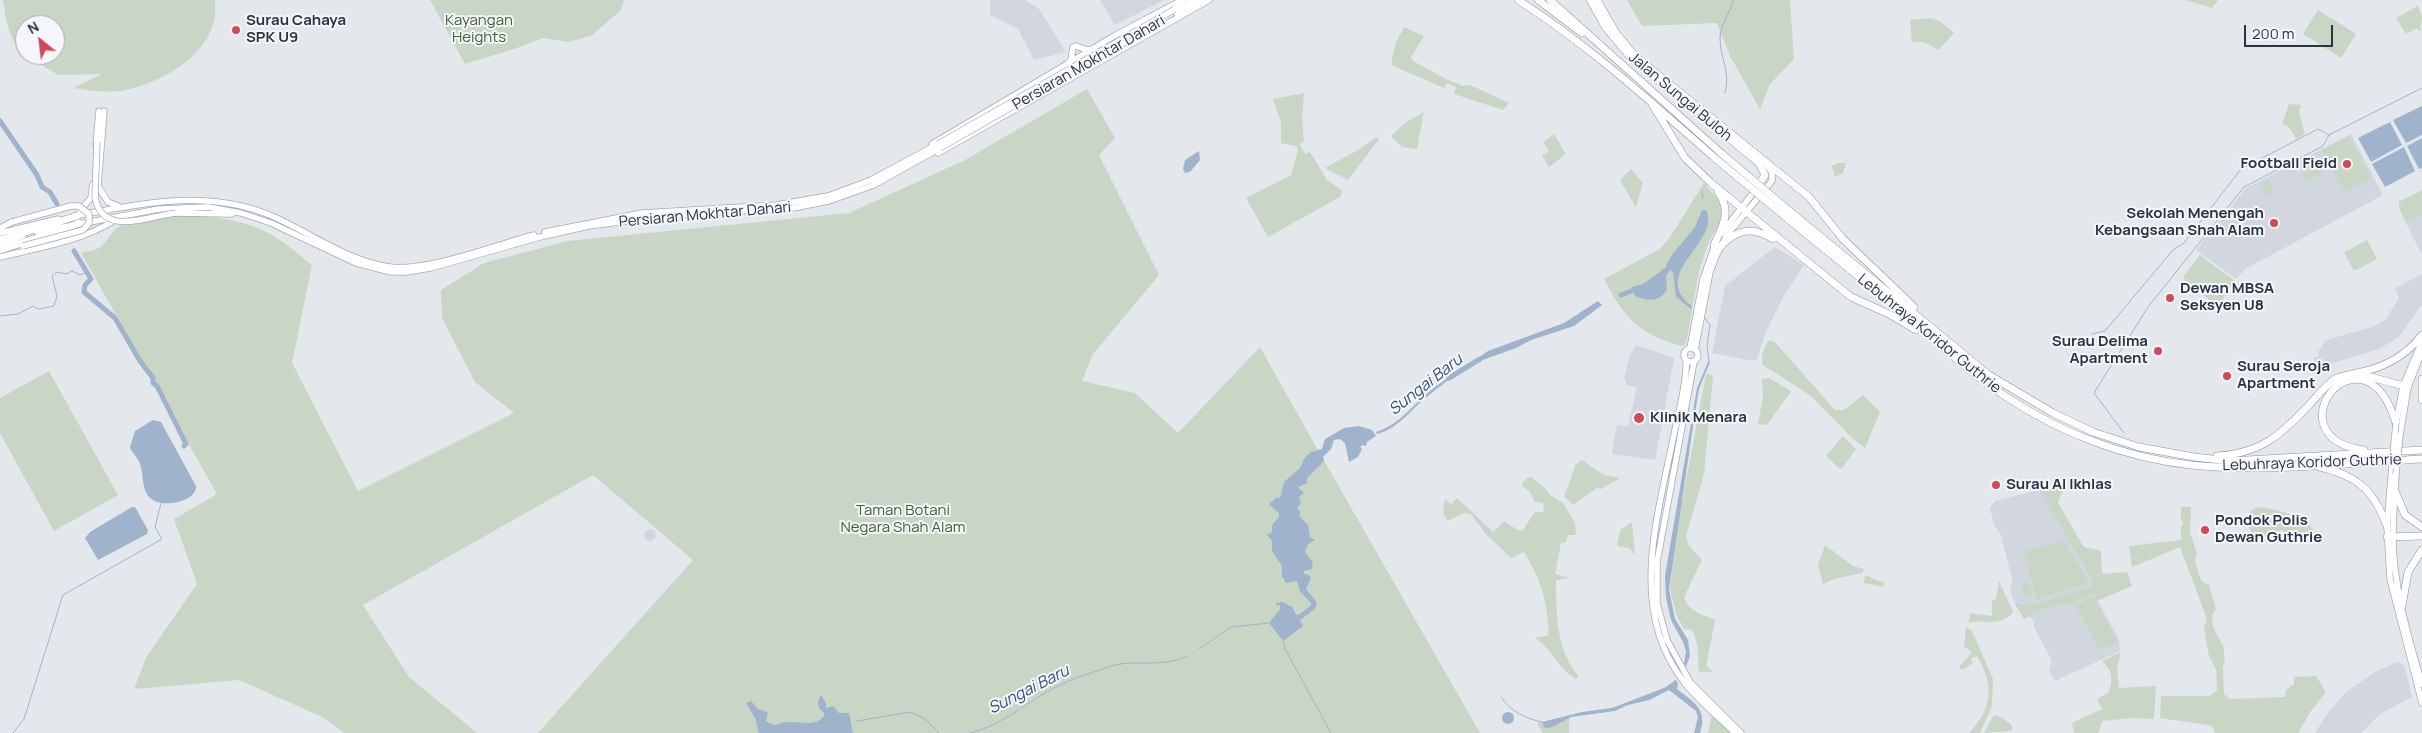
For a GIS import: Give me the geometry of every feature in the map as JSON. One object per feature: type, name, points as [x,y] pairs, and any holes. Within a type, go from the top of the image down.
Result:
[{"type":"highway","name":"Lebuhraya Koridor Guthrie","points":[[1518,0],[1550,21],[1609,66],[1652,104],[1952,343],[1989,375],[2053,414],[2093,432],[2139,447],[2194,457],[2230,461],[2422,450]]},
{"type":"highway","points":[[1538,0],[1600,50],[1609,66]]},
{"type":"highway","name":"Lebuhraya Koridor Guthrie","points":[[1550,0],[1719,157]]},
{"type":"highway","name":"Jalan Sungai Buloh","points":[[1590,0],[1606,28],[1632,59],[1759,163],[1765,175],[1756,190]]},
{"type":"highway","name":"Jalan Sungai Buloh","points":[[1597,0],[1616,33],[1635,56],[1756,152],[1809,197],[1843,239],[1952,343]]},
{"type":"highway","points":[[1652,104],[1685,158],[1744,211],[1851,297],[1884,312],[1928,336]]},
{"type":"highway","points":[[1711,183],[1724,201],[1726,210],[1717,246]]},
{"type":"highway","name":"Lebuhraya Koridor Guthrie","points":[[1791,216],[1928,336],[2005,396],[2048,422],[2098,443],[2139,455],[2191,465],[2262,468],[2422,459]]},
{"type":"highway","points":[[0,250],[41,237],[78,219]]},
{"type":"highway","points":[[0,240],[78,219]]},
{"type":"highway","points":[[1717,246],[1735,233],[1746,229],[1761,232],[1785,247],[1790,248]]},
{"type":"highway","points":[[2194,457],[2240,454],[2262,446],[2278,436],[2331,382],[2343,375],[2357,374],[2377,368],[2401,356],[2410,350],[2422,335]]},
{"type":"highway","points":[[2357,374],[2406,386]]},
{"type":"highway","points":[[2422,379],[2422,400]]},
{"type":"highway","points":[[2378,452],[2338,444],[2332,438],[2323,420],[2322,410],[2327,396],[2334,388],[2345,382],[2364,380],[2372,383],[2386,398],[2396,423]]},
{"type":"highway","points":[[2312,464],[2337,471],[2362,484],[2377,503],[2387,526]]},
{"type":"highway","points":[[2395,491],[2405,515],[2422,527]]},
{"type":"highway","points":[[2390,537],[2422,536]]},
{"type":"highway","points":[[2402,606],[2408,572],[2422,550]]},
{"type":"main road","points":[[914,161],[926,147],[1065,67],[1093,48],[1182,0]]},
{"type":"main road","name":"Persiaran Mokhtar Dahari","points":[[0,233],[65,218],[78,219],[130,214],[177,206],[208,207],[254,216],[356,263],[391,272],[406,272],[431,268],[540,237],[589,226],[674,215],[755,212],[807,206],[848,195],[874,185],[1192,0]]},
{"type":"main road","name":"Persiaran Mokhtar Dahari","points":[[1176,11],[1201,0]]},
{"type":"main road","points":[[914,161],[931,156],[1061,85],[1209,0]]},
{"type":"main road","points":[[1065,67],[1071,60],[1075,46],[1087,50],[1093,48]]},
{"type":"main road","points":[[1061,85],[1074,75],[1073,70],[1065,67]]},
{"type":"main road","points":[[65,218],[78,212],[91,198],[101,111],[98,186],[103,197],[112,205],[127,206]]},
{"type":"main road","points":[[97,142],[95,197],[96,205],[106,218],[123,223],[176,213],[228,213],[254,216]]},
{"type":"main road","points":[[1692,349],[1717,246],[1744,211],[1772,181],[1770,168],[1756,152]]},
{"type":"main road","name":"Persiaran Mokhtar Dahari","points":[[0,244],[78,219],[127,206],[152,202],[189,200],[245,206],[273,217],[358,258],[392,267],[407,267],[430,264],[540,233],[623,216],[679,209],[776,205],[828,196],[914,161]]},
{"type":"main road","points":[[1744,211],[1756,190],[1766,178],[1778,176],[1793,183]]},
{"type":"main road","points":[[0,228],[12,222],[71,206],[79,206],[89,214],[89,222],[83,230],[23,246],[0,257]]},
{"type":"main road","points":[[0,257],[65,243],[130,214]]},
{"type":"main road","points":[[2422,341],[2406,386],[2396,423],[2395,491],[2390,537],[2394,599],[2422,703]]},
{"type":"main road","points":[[1692,349],[1684,352],[1686,361],[1650,575],[1650,594],[1655,624],[1663,648],[1685,679],[1735,733]]},
{"type":"main road","points":[[1676,666],[1659,612],[1656,573],[1671,478],[1694,362],[1698,355],[1692,349]]},
{"type":"main road","points":[[2422,352],[2406,386],[2387,526],[2402,606],[2422,684]]},
{"type":"main road","points":[[1686,361],[1694,362]]},
{"type":"main road","points":[[1685,679],[1741,733]]},
{"type":"shaded area","points":[[990,0],[1025,0],[1039,9],[1066,52],[1034,60],[1018,29],[990,15]]},
{"type":"shaded area","points":[[1100,0],[1164,0],[1115,25]]},
{"type":"shaded area","name":"Sekolah Menengah Kebangsaan Shah Alam","points":[[2351,134],[2383,195],[2245,269],[2236,279],[2196,250],[2246,188]]},
{"type":"shaded area","points":[[2422,215],[2422,255],[2406,223]]},
{"type":"shaded area","points":[[1775,247],[1804,265],[1782,299],[1766,332],[1757,359],[1753,361],[1712,353],[1725,286]]},
{"type":"shaded area","points":[[2422,274],[2422,304],[2399,337],[2379,349],[2317,368],[2314,358],[2319,356],[2318,352],[2326,340],[2372,327],[2385,320],[2399,298],[2395,288]]},
{"type":"shaded area","points":[[1636,345],[1674,358],[1655,460],[1612,454],[1617,425],[1628,426],[1637,387],[1627,385],[1624,378],[1629,357]]},
{"type":"shaded area","points":[[2039,490],[2094,584],[2093,586],[2037,603],[2015,604],[2010,590],[2013,582],[2000,532],[1994,525],[1990,508],[1995,501]]},
{"type":"shaded area","points":[[648,529],[652,529],[656,535],[652,541],[648,541],[644,537],[644,533]]},
{"type":"shaded area","points":[[2094,594],[2119,640],[2120,651],[2055,681],[2049,671],[2052,661],[2030,616],[2054,605],[2071,605]]},
{"type":"shaded area","points":[[2397,662],[2405,666],[2412,697],[2380,714],[2361,733],[2315,733],[2327,714],[2347,691],[2377,671]]},
{"type":"green space","points":[[3,0],[215,0],[215,17],[210,32],[202,46],[190,58],[176,69],[146,84],[130,89],[109,92],[73,88],[102,74],[58,75],[42,65],[65,65],[65,15],[15,15],[15,44],[5,15]]},
{"type":"green space","name":"Kayangan Heights","points":[[430,0],[624,0],[620,11],[591,36],[568,42],[544,38],[465,64]]},
{"type":"green space","points":[[1627,0],[1790,0],[1794,59],[1770,84],[1760,109],[1730,56],[1717,23],[1642,26]]},
{"type":"green space","points":[[2186,0],[2218,0],[2212,8]]},
{"type":"green space","points":[[2418,6],[2422,16],[2420,32],[2417,28],[2406,34],[2396,18]]},
{"type":"green space","points":[[2318,10],[2356,34],[2341,58],[2303,34]]},
{"type":"green space","points":[[1931,18],[1940,21],[1954,33],[1939,50],[1924,42],[1912,42],[1910,20]]},
{"type":"green space","points":[[1404,27],[1424,36],[1411,57],[1413,61],[1448,80],[1463,86],[1470,85],[1509,103],[1503,110],[1454,94],[1456,87],[1447,83],[1444,88],[1391,65],[1395,45]]},
{"type":"green space","name":"Taman Botani Negara Shah Alam","points":[[1087,89],[1115,138],[1099,155],[1159,275],[1093,354],[1082,381],[1135,393],[1178,433],[1260,347],[1319,452],[1311,452],[1305,457],[1300,468],[1322,457],[1480,733],[538,733],[693,560],[593,475],[363,605],[409,677],[477,733],[345,733],[322,717],[239,680],[134,689],[147,656],[197,584],[174,519],[217,494],[81,253],[99,248],[120,226],[157,217],[177,216],[217,218],[237,222],[255,227],[272,235],[312,265],[292,363],[358,491],[514,413],[475,382],[442,318],[441,290],[484,263],[568,241],[849,213],[965,160]]},
{"type":"green space","points":[[1304,93],[1302,118],[1304,141],[1300,145],[1305,154],[1310,152],[1327,180],[1343,191],[1340,197],[1268,237],[1246,198],[1291,175],[1298,150],[1296,146],[1281,143],[1281,122],[1273,99]]},
{"type":"green space","points":[[2289,104],[2301,105],[2299,112],[2305,134],[2296,139],[2289,127],[2282,124]]},
{"type":"green space","points":[[1424,112],[1417,149],[1402,147],[1391,136],[1405,123]]},
{"type":"green space","points":[[1554,134],[1566,154],[1549,167],[1542,156],[1549,151],[1543,142]]},
{"type":"green space","name":"Football Field","points":[[2349,136],[2371,179],[2344,192],[2322,150]]},
{"type":"green space","points":[[1377,137],[1379,139],[1348,180],[1325,168],[1358,150]]},
{"type":"green space","points":[[2313,156],[2318,164],[2306,170],[2302,162]]},
{"type":"green space","points":[[1838,163],[1846,163],[1843,173],[1835,177],[1832,166]]},
{"type":"green space","points":[[2318,165],[2322,173],[2307,181],[2302,173]]},
{"type":"green space","points":[[1631,169],[1643,183],[1636,207],[1620,180]]},
{"type":"green space","points":[[2267,180],[2274,193],[2267,197],[2260,184]]},
{"type":"green space","points":[[1704,183],[1718,199],[1722,210],[1721,220],[1708,244],[1699,271],[1686,344],[1681,346],[1653,335],[1634,323],[1619,305],[1604,279],[1660,249],[1668,240]]},
{"type":"green space","points":[[2422,190],[2422,215],[2406,223],[2399,208],[2399,202]]},
{"type":"green space","points":[[2367,240],[2377,259],[2354,271],[2344,252]]},
{"type":"green space","points":[[2200,255],[2235,281],[2218,306],[2186,282],[2183,277]]},
{"type":"green space","points":[[1770,340],[1775,342],[1835,410],[1844,410],[1863,395],[1880,412],[1865,448],[1852,438],[1811,396],[1763,365],[1763,352]]},
{"type":"green space","points":[[49,371],[118,495],[54,531],[0,433],[0,398]]},
{"type":"green space","points":[[1706,374],[1713,375],[1704,474],[1686,536],[1689,546],[1702,560],[1684,597],[1692,609],[1715,621],[1706,666],[1714,672],[1701,672],[1698,670],[1696,639],[1692,630],[1684,629],[1676,614],[1670,589],[1678,524]]},
{"type":"green space","points":[[1769,378],[1791,391],[1767,425],[1758,424],[1763,397],[1762,379]]},
{"type":"green space","points":[[1843,436],[1856,449],[1842,468],[1839,468],[1826,456]]},
{"type":"green space","points":[[1582,460],[1604,475],[1620,478],[1601,489],[1597,488],[1573,505],[1564,496],[1576,464]]},
{"type":"green space","points":[[1531,477],[1546,489],[1550,495],[1564,504],[1575,523],[1576,535],[1568,535],[1566,542],[1561,543],[1555,574],[1570,578],[1556,580],[1556,605],[1562,643],[1571,666],[1579,676],[1575,679],[1564,670],[1541,642],[1535,638],[1549,635],[1547,611],[1539,582],[1524,552],[1511,558],[1485,533],[1471,514],[1464,513],[1447,521],[1443,513],[1445,499],[1451,504],[1457,498],[1493,532],[1504,521],[1522,531],[1535,512],[1544,512],[1543,503],[1535,502],[1530,492],[1521,485],[1527,478]]},
{"type":"green space","points":[[2053,487],[2063,490],[2058,503],[2084,547],[2101,551],[2102,574],[2127,572],[2132,586],[2097,601],[2094,594],[2071,605],[2054,605],[2024,619],[2015,604],[2037,603],[2093,586],[2094,584],[2039,490]]},
{"type":"green space","points":[[2181,507],[2191,507],[2190,533],[2197,553],[2195,560],[2202,581],[2209,585],[2216,609],[2213,613],[2212,622],[2224,650],[2224,694],[2229,699],[2285,697],[2286,690],[2294,684],[2294,677],[2316,676],[2326,692],[2311,711],[2298,733],[2215,733],[2213,727],[2208,725],[2160,718],[2161,696],[2209,696],[2217,691],[2216,669],[2209,656],[2204,629],[2207,619],[2180,547],[2132,567],[2129,546],[2181,540],[2181,527],[2184,523],[2181,520]]},
{"type":"green space","points":[[2258,507],[2290,514],[2306,522],[2315,533],[2311,541],[2298,540],[2288,544],[2282,530],[2254,541],[2248,524],[2249,512]]},
{"type":"green space","points":[[1632,522],[1635,555],[1629,548],[1617,546],[1620,530]]},
{"type":"green space","points":[[2063,540],[2089,582],[2037,600],[2024,552]]},
{"type":"green space","points":[[1825,545],[1853,566],[1864,569],[1862,573],[1834,579],[1823,584],[1818,565]]},
{"type":"green space","points":[[1865,575],[1884,583],[1883,587],[1864,583]]},
{"type":"green space","points":[[1999,581],[2013,612],[2008,617],[1996,622],[1969,623],[1970,613],[1992,616],[1992,601],[1996,599]]},
{"type":"green space","points":[[2029,581],[2033,596],[2025,598],[2021,583]]},
{"type":"green space","points":[[2093,596],[2118,641],[2100,650],[2075,606]]},
{"type":"green space","points":[[1966,627],[1972,631],[1993,679],[1992,706],[1980,733],[1969,733],[1977,724],[1987,705],[1988,687],[1983,667],[1977,656],[1971,659],[1973,663],[1962,670],[1959,667],[1972,652],[1964,647]]},
{"type":"green space","points":[[2121,652],[2117,668],[2119,688],[2156,686],[2154,719],[2131,718],[2102,721],[2098,733],[2074,733],[2072,723],[2102,709],[2097,699],[2108,693],[2111,676],[2110,671],[2102,661]]},
{"type":"green space","points":[[1712,714],[1731,733],[1708,733]]},
{"type":"green space","points":[[1994,715],[2012,725],[2012,731],[1984,733]]},
{"type":"green space","points":[[1569,717],[1569,733],[1543,733],[1537,723],[1542,722],[1547,728]]},
{"type":"water","points":[[2422,106],[2422,135],[2406,143],[2393,120]]},
{"type":"water","points":[[2390,122],[2402,145],[2371,162],[2358,138]]},
{"type":"water","points":[[2422,138],[2422,168],[2419,169],[2407,146]]},
{"type":"water","points":[[2404,147],[2415,171],[2385,187],[2372,164]]},
{"type":"water","points":[[1199,151],[1200,160],[1190,172],[1185,173],[1183,169],[1185,160]]},
{"type":"water","points":[[1702,210],[1706,210],[1708,222],[1704,234],[1681,270],[1678,282],[1681,294],[1692,306],[1691,309],[1676,297],[1673,272],[1670,270],[1666,276],[1667,289],[1661,297],[1649,300],[1635,296],[1631,287],[1643,284],[1665,268],[1671,256],[1695,227]]},
{"type":"water","points":[[1598,301],[1602,305],[1574,326],[1531,340],[1516,348],[1477,362],[1475,360],[1488,351],[1564,323]]},
{"type":"water","points":[[1708,362],[1710,362],[1699,389],[1669,589],[1675,619],[1688,640],[1690,656],[1686,667],[1684,663],[1686,652],[1683,642],[1671,620],[1666,598],[1665,576],[1697,388]]},
{"type":"water","points":[[1453,374],[1454,376],[1396,425],[1377,434],[1376,432],[1389,427],[1399,420],[1426,394]]},
{"type":"water","points":[[153,420],[161,422],[196,486],[191,496],[179,502],[158,502],[149,497],[146,493],[139,462],[130,447],[135,431]]},
{"type":"water","points":[[1359,426],[1372,430],[1376,436],[1367,442],[1366,446],[1360,447],[1362,449],[1358,457],[1349,462],[1345,443],[1340,439],[1334,440],[1331,449],[1323,457],[1324,461],[1307,478],[1307,483],[1298,487],[1304,493],[1299,497],[1301,503],[1297,509],[1300,511],[1300,517],[1308,525],[1310,537],[1315,540],[1308,544],[1305,552],[1313,564],[1312,569],[1304,571],[1304,574],[1309,575],[1311,578],[1306,589],[1311,598],[1307,599],[1300,591],[1297,581],[1286,583],[1282,576],[1282,566],[1272,551],[1272,541],[1267,535],[1272,532],[1272,525],[1279,517],[1279,513],[1269,504],[1277,497],[1280,498],[1284,482],[1300,468],[1305,457],[1311,452],[1322,449],[1325,439],[1344,428]]},
{"type":"water","points":[[135,507],[148,530],[147,534],[98,560],[85,538],[90,532]]},
{"type":"water","points":[[1282,602],[1292,607],[1303,626],[1283,641],[1269,623],[1280,609],[1280,605],[1277,606],[1276,603]]},
{"type":"water","points":[[1676,680],[1678,684],[1677,689],[1694,703],[1701,712],[1702,725],[1700,733],[1694,733],[1698,717],[1696,711],[1669,690],[1649,700],[1628,705],[1615,711],[1571,717],[1550,728],[1545,728],[1542,722],[1582,712],[1612,708],[1664,688]]},
{"type":"water","points":[[821,695],[826,703],[826,708],[833,706],[839,713],[849,713],[853,733],[759,733],[755,718],[746,703],[751,701],[758,709],[768,712],[766,721],[774,725],[786,722],[808,723],[818,721],[825,714],[819,708],[818,701]]},
{"type":"water","points":[[1506,712],[1510,712],[1514,718],[1510,724],[1506,724],[1502,720],[1502,716]]},
{"type":"waterway","name":"Sungai Baru","points":[[1725,93],[1727,78],[1720,45],[1720,33],[1734,0]]},
{"type":"waterway","points":[[2124,433],[2094,393],[2148,307],[2244,187],[2323,146],[2329,135],[2422,88]]},
{"type":"waterway","points":[[0,121],[37,175],[42,187],[50,192],[57,204]]},
{"type":"waterway","points":[[2092,334],[2105,331],[2173,250],[2184,243],[2241,169],[2318,129],[2329,135]]},
{"type":"waterway","name":"Sungai Baru","points":[[1702,191],[1703,199]]},
{"type":"waterway","points":[[74,251],[91,279],[85,285],[84,292],[115,318],[140,361],[153,378],[153,383],[157,386],[186,444],[184,446]]},
{"type":"waterway","points":[[0,316],[18,314],[33,306],[38,309],[54,306],[57,296],[52,276],[57,272],[66,274],[72,271],[80,275],[87,272]]},
{"type":"waterway","name":"Sungai Baru","points":[[1621,295],[1637,289]]},
{"type":"waterway","points":[[1704,317],[1710,325],[1707,345],[1709,362]]},
{"type":"waterway","name":"Sungai Baru","points":[[1449,378],[1480,359]]},
{"type":"waterway","points":[[13,733],[24,719],[63,595],[162,539],[155,527],[161,503]]},
{"type":"waterway","name":"Sungai Baru","points":[[1294,618],[1300,617],[1313,607],[1314,603],[1307,594]]},
{"type":"waterway","name":"Sungai Baru","points":[[1199,649],[1231,627],[1269,623]]},
{"type":"waterway","points":[[1283,641],[1285,649],[1331,733]]},
{"type":"waterway","name":"Sungai Baru","points":[[970,733],[993,725],[1064,683],[1108,667],[1128,663],[1168,662],[1187,656]]},
{"type":"waterway","points":[[1501,697],[1519,714],[1542,722]]},
{"type":"waterway","name":"Sungai Baru","points":[[857,721],[910,712],[924,718],[939,733]]},
{"type":"place","name":"Surau Cahaya SPK U9","points":[[236,30]]},
{"type":"place","name":"Football Field","points":[[2347,164]]},
{"type":"place","name":"Sekolah Menengah Kebangsaan Shah Alam","points":[[2274,223]]},
{"type":"place","name":"Dewan MBSA Seksyen U8","points":[[2170,298]]},
{"type":"place","name":"Surau Delima Apartment","points":[[2158,351]]},
{"type":"place","name":"Surau Seroja Apartment","points":[[2227,376]]},
{"type":"place","name":"Klinik Menara","points":[[1639,418]]},
{"type":"place","name":"Surau Al Ikhlas","points":[[1996,485]]},
{"type":"place","name":"Pondok Polis Dewan Guthrie","points":[[2205,530]]}]
